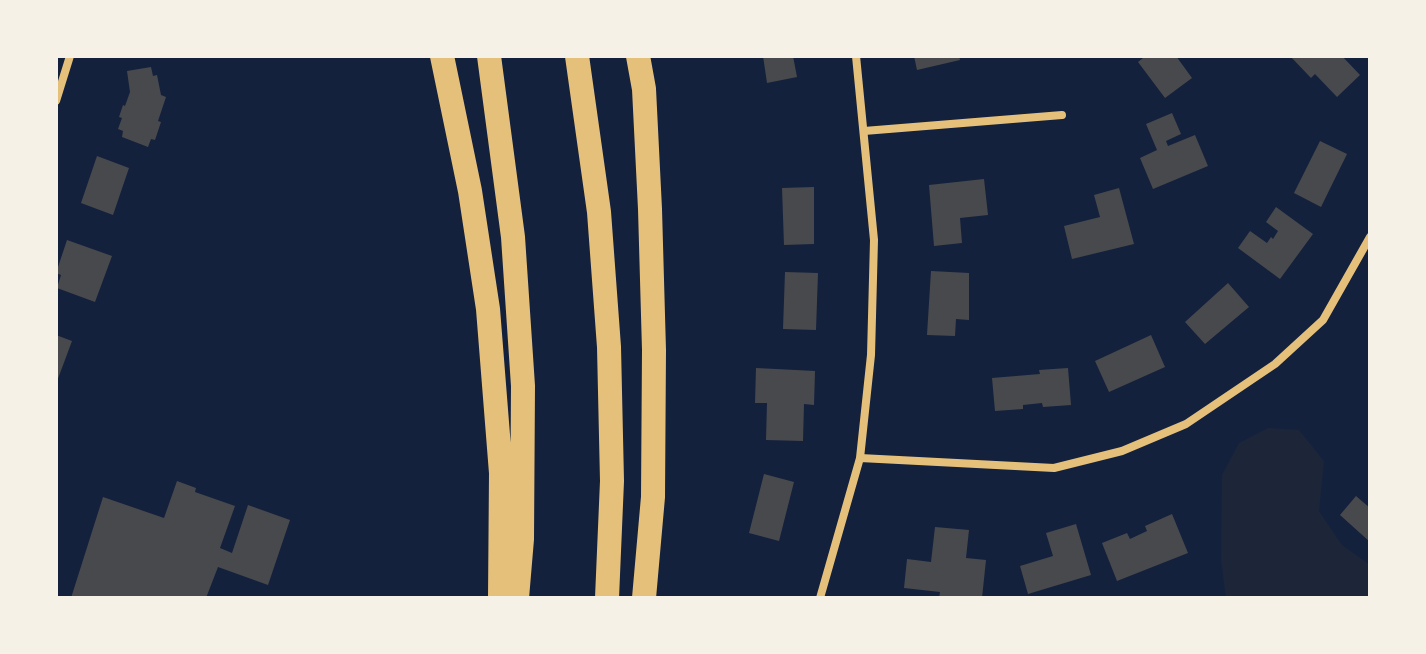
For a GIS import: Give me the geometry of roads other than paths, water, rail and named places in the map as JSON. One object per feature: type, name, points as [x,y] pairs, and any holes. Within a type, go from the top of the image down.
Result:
[{"type":"highway","points":[[442,56],[470,191],[488,309],[501,473],[500,598]]},
{"type":"highway","points":[[489,56],[513,237],[523,386],[522,539],[517,598]]},
{"type":"highway","points":[[577,56],[599,212],[609,347],[612,481],[607,598]]},
{"type":"highway","points":[[638,56],[644,89],[654,350],[653,497],[644,598]]},
{"type":"street","points":[[56,101],[70,56]]},
{"type":"street","points":[[820,598],[860,458],[871,355],[874,240],[856,56]]},
{"type":"street","points":[[864,131],[1062,115]]},
{"type":"street","points":[[860,458],[1054,468],[1122,451],[1186,424],[1275,364],[1323,320],[1370,237]]}]
